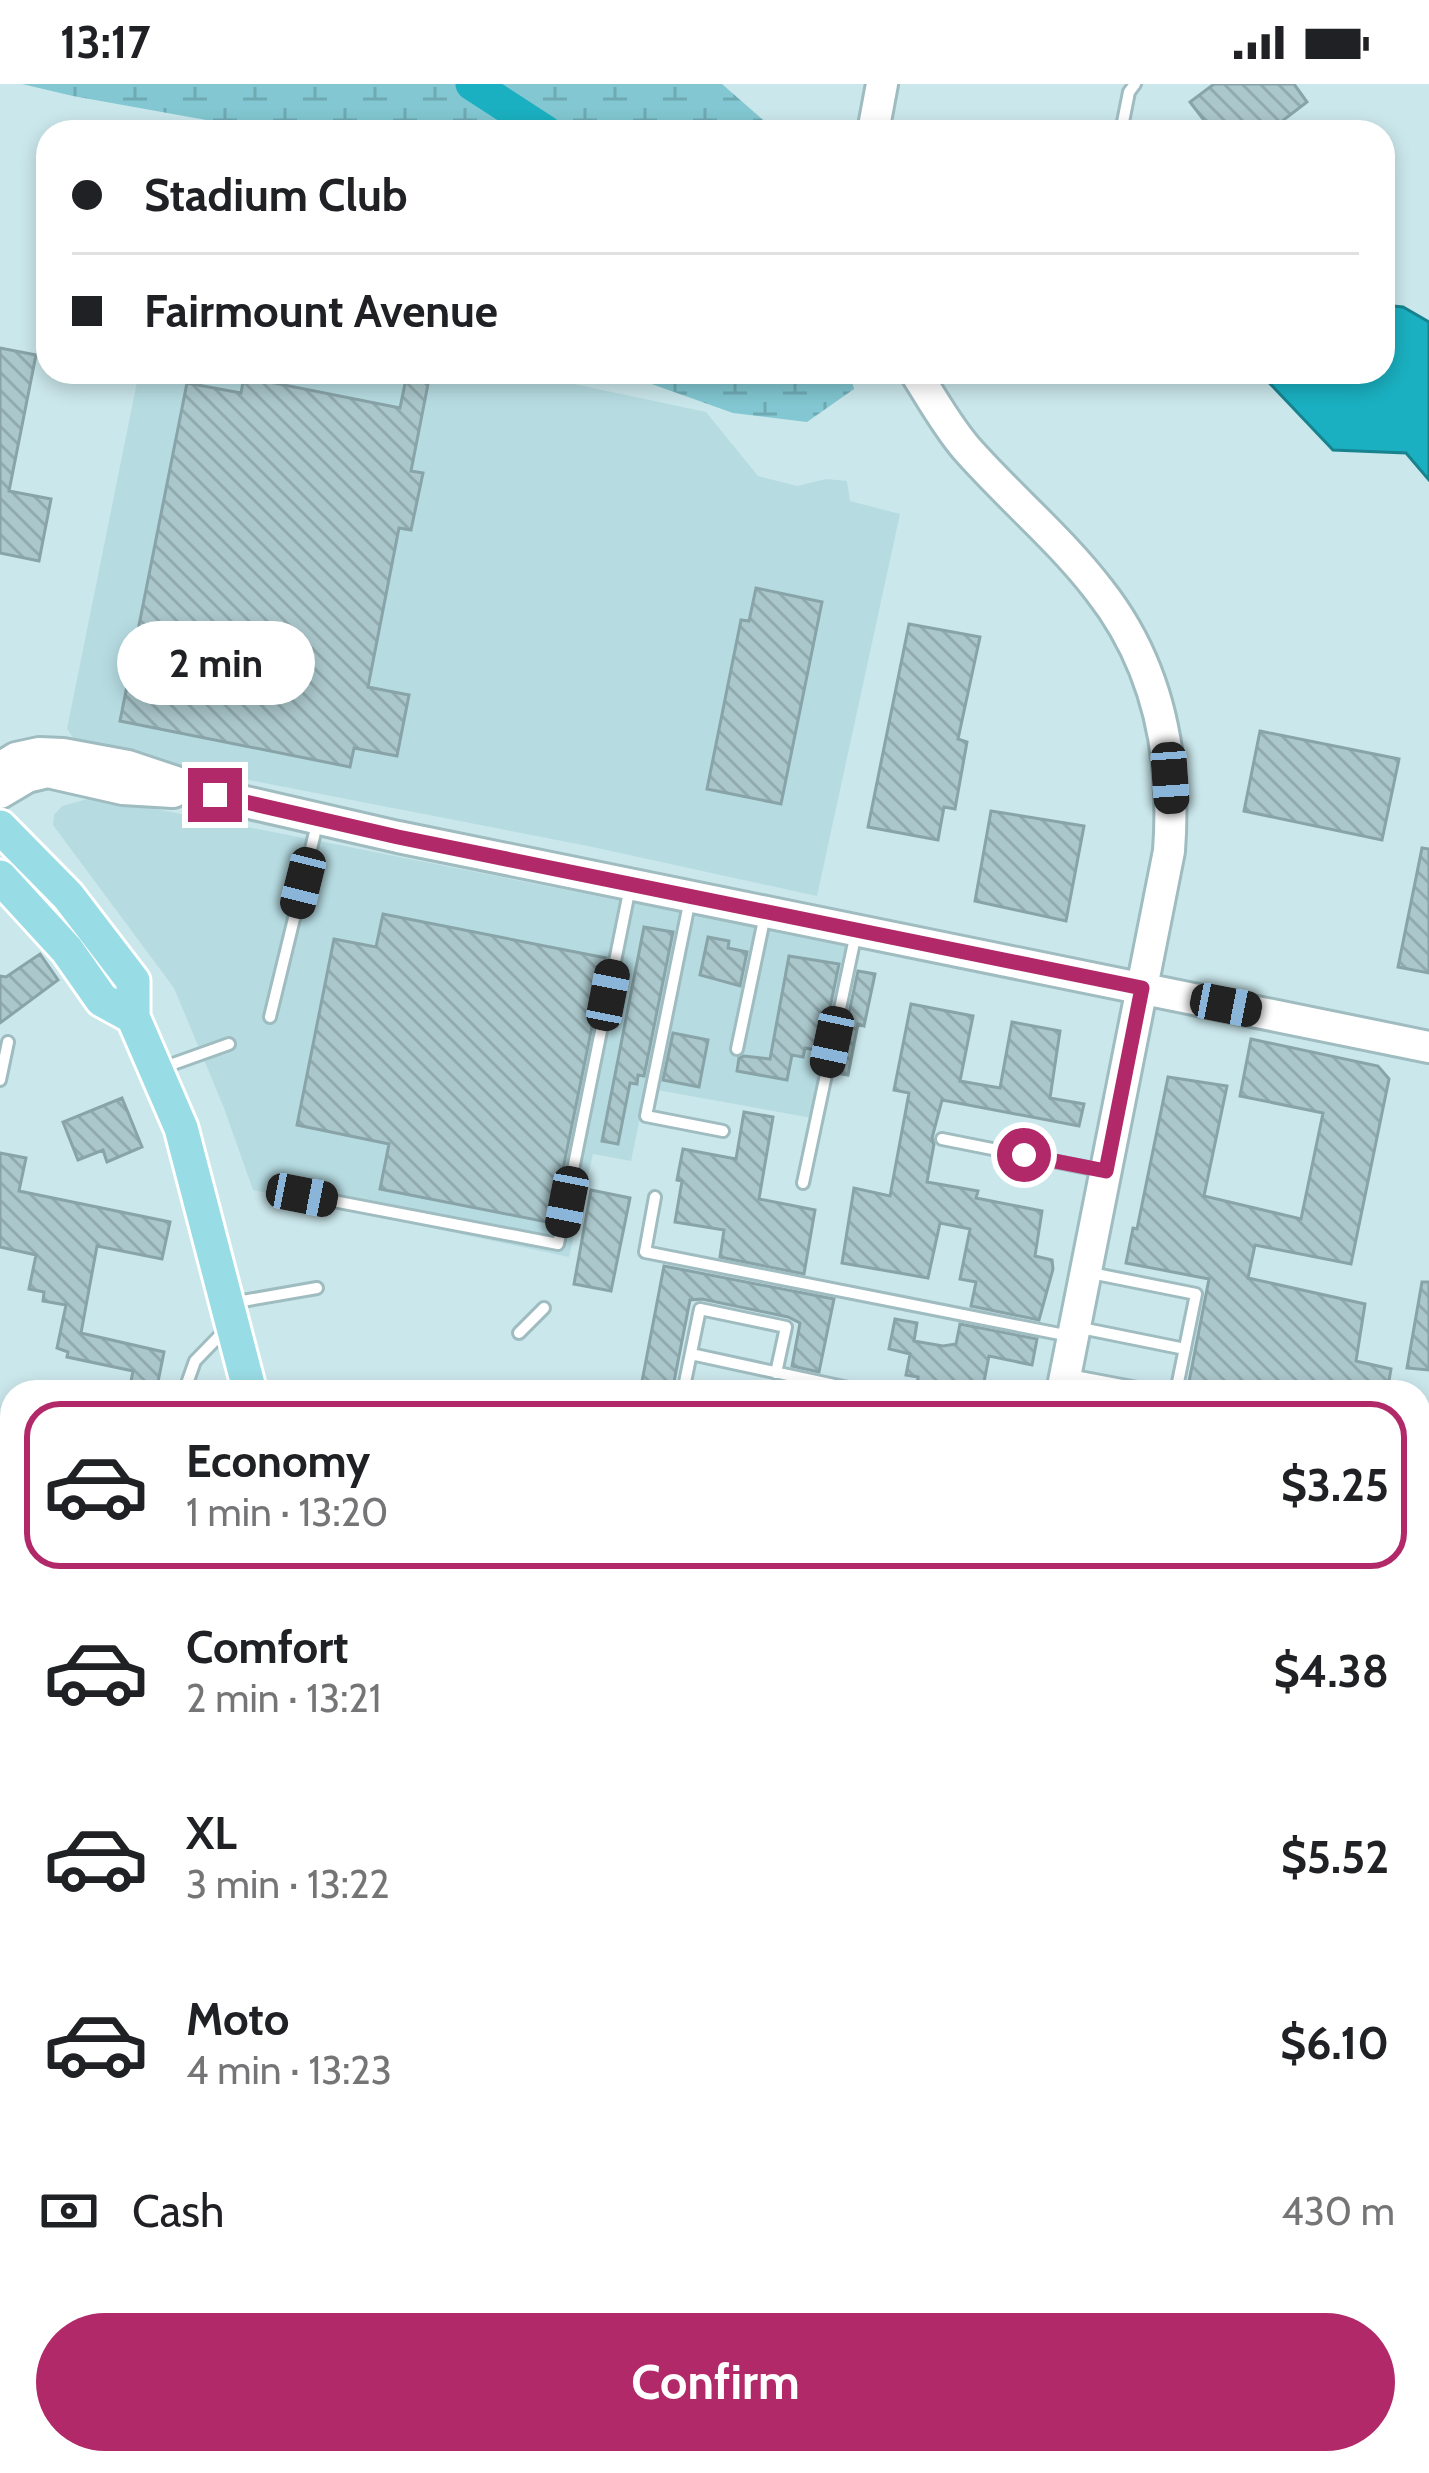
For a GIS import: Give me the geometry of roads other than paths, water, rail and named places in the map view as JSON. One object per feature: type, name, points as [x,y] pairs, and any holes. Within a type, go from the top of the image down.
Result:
[{"type":"main road","points":[[0,826],[61,888],[133,981],[133,1017],[181,1128],[247,1380]]},
{"type":"main road","points":[[0,878],[67,950],[102,1000],[133,1017]]},
{"type":"street","points":[[876,120],[883,84]]},
{"type":"street","points":[[923,384],[962,444],[1099,589],[1126,629],[1151,682],[1168,749],[1169,851],[1065,1380]]},
{"type":"street","points":[[0,768],[28,754],[62,754],[128,766],[215,795],[398,837],[1429,1047]]},
{"type":"street","points":[[0,793],[27,777],[48,772],[123,789],[215,795]]},
{"type":"lane","points":[[1123,120],[1135,84]]},
{"type":"lane","points":[[270,1017],[319,817]]},
{"type":"lane","points":[[302,1195],[559,1244],[630,884]]},
{"type":"lane","points":[[691,896],[646,1116],[723,1131]]},
{"type":"lane","points":[[737,1049],[766,912]]},
{"type":"lane","points":[[803,1183],[856,930]]},
{"type":"lane","points":[[0,1080],[8,1042]]},
{"type":"lane","points":[[157,1070],[229,1044]]},
{"type":"lane","points":[[942,1139],[1106,1171]]},
{"type":"lane","points":[[656,1197],[645,1252],[1185,1349]]},
{"type":"lane","points":[[1087,1273],[1196,1294],[1179,1380]]},
{"type":"lane","points":[[188,1380],[195,1360],[229,1313],[316,1288]]},
{"type":"lane","points":[[519,1333],[544,1308]]},
{"type":"lane","points":[[685,1380],[700,1309],[786,1327],[776,1373]]},
{"type":"lane","points":[[691,1354],[810,1380]]},
{"type":"waterway","points":[[472,84],[528,120]]}]
